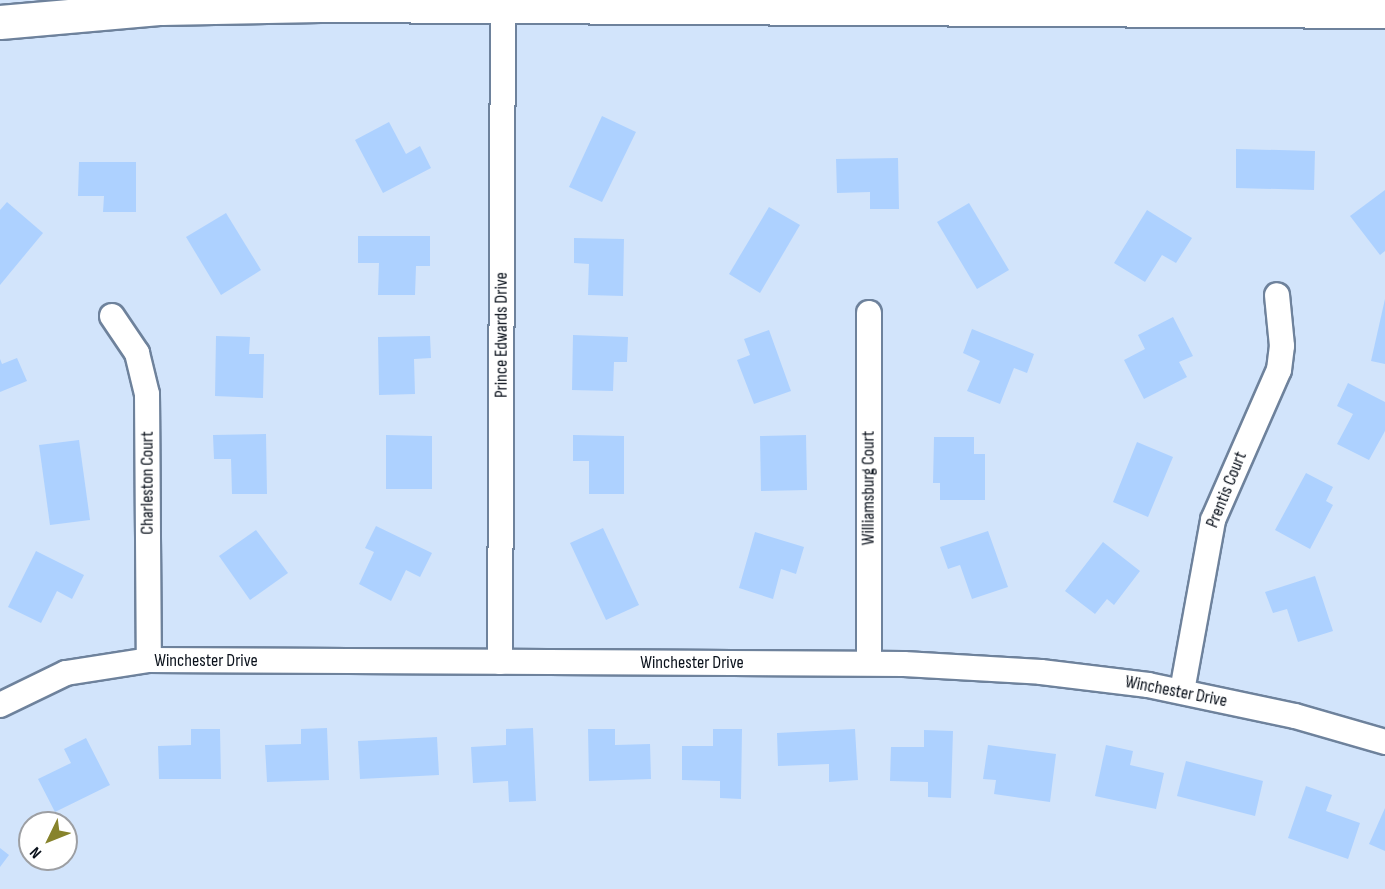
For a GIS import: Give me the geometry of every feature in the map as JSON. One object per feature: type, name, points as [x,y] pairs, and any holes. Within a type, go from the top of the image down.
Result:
[{"type":"street","points":[[0,22],[161,8],[503,4],[1385,11]]},
{"type":"street","name":"Prince Edwards Drive","points":[[500,662],[503,4]]},
{"type":"street","name":"Prentis Court","points":[[1182,691],[1213,520],[1279,370],[1282,346],[1277,295]]},
{"type":"street","name":"Williamsburg Court","points":[[869,313],[869,663]]},
{"type":"street","name":"Charleston Court","points":[[112,315],[137,353],[147,394],[149,660]]},
{"type":"street","name":"Winchester Drive","points":[[0,705],[66,674],[149,660],[869,663],[1041,672],[1182,691],[1385,742]]},
{"type":"building","points":[[602,116],[636,132],[602,202],[569,187]]},
{"type":"building","points":[[389,122],[406,154],[420,146],[431,168],[383,193],[355,140]]},
{"type":"building","points":[[1236,149],[1315,151],[1314,190],[1236,188]]},
{"type":"building","points":[[898,158],[899,209],[870,209],[870,192],[837,193],[836,159]]},
{"type":"building","points":[[79,162],[136,162],[136,212],[103,212],[104,196],[78,196]]},
{"type":"building","points":[[1385,190],[1385,251],[1380,255],[1350,216]]},
{"type":"building","points":[[7,202],[43,233],[0,285],[0,210]]},
{"type":"building","points":[[969,203],[1009,270],[977,289],[937,222]]},
{"type":"building","points":[[769,207],[800,225],[760,293],[729,274]]},
{"type":"building","points":[[1147,210],[1192,238],[1176,263],[1162,255],[1145,282],[1114,263]]},
{"type":"building","points":[[226,213],[261,270],[221,295],[186,237]]},
{"type":"building","points":[[358,236],[430,236],[430,266],[416,266],[415,295],[378,295],[379,263],[358,263]]},
{"type":"building","points":[[574,238],[624,239],[623,296],[588,295],[589,264],[574,263]]},
{"type":"building","points":[[1385,299],[1385,364],[1371,361]]},
{"type":"building","points":[[1173,317],[1193,356],[1179,362],[1187,377],[1144,399],[1124,360],[1145,349],[1138,335]]},
{"type":"building","points":[[972,329],[1034,354],[1027,373],[1014,368],[1000,404],[967,391],[980,361],[963,353]]},
{"type":"building","points":[[769,330],[791,391],[754,404],[737,360],[750,355],[744,339]]},
{"type":"building","points":[[573,335],[628,337],[627,362],[614,362],[613,391],[572,390]]},
{"type":"building","points":[[216,336],[250,337],[249,354],[264,354],[263,398],[215,396]]},
{"type":"building","points":[[430,336],[431,358],[414,359],[415,394],[379,395],[378,337]]},
{"type":"building","points":[[17,358],[27,381],[0,392],[0,359],[2,364]]},
{"type":"building","points":[[1348,383],[1385,402],[1385,431],[1369,460],[1337,444],[1353,414],[1337,406]]},
{"type":"building","points":[[266,434],[267,494],[232,494],[231,459],[214,459],[213,435]]},
{"type":"building","points":[[386,435],[432,436],[432,489],[386,489]]},
{"type":"building","points":[[573,435],[624,436],[624,494],[589,494],[589,461],[573,461]]},
{"type":"building","points":[[806,435],[807,490],[761,491],[760,436]]},
{"type":"building","points":[[934,437],[974,437],[974,454],[985,454],[985,500],[940,500],[940,483],[933,483]]},
{"type":"building","points":[[79,440],[90,520],[50,525],[39,445]]},
{"type":"building","points":[[1137,442],[1173,457],[1148,517],[1113,502]]},
{"type":"building","points":[[1306,473],[1333,487],[1326,501],[1333,505],[1310,549],[1275,530]]},
{"type":"building","points":[[376,526],[432,553],[420,577],[406,570],[391,601],[359,584],[374,552],[365,548]]},
{"type":"building","points":[[603,528],[639,605],[606,620],[570,543]]},
{"type":"building","points":[[256,530],[288,573],[250,600],[219,556]]},
{"type":"building","points":[[988,531],[1008,587],[972,599],[960,565],[948,569],[940,547]]},
{"type":"building","points":[[755,532],[804,547],[796,574],[781,569],[773,599],[739,588]]},
{"type":"building","points":[[1103,542],[1140,571],[1114,605],[1107,599],[1095,614],[1065,591]]},
{"type":"building","points":[[36,551],[84,575],[72,599],[57,591],[41,623],[8,607]]},
{"type":"building","points":[[1315,576],[1333,631],[1298,642],[1287,609],[1273,613],[1265,592]]},
{"type":"building","points":[[327,728],[329,780],[267,782],[265,745],[301,744],[301,729]]},
{"type":"building","points":[[533,728],[536,801],[509,802],[508,781],[473,783],[471,747],[506,745],[506,729]]},
{"type":"building","points":[[191,729],[220,729],[221,779],[159,779],[158,746],[191,745]]},
{"type":"building","points":[[588,729],[615,729],[615,745],[650,744],[651,779],[589,781]]},
{"type":"building","points":[[713,729],[742,729],[741,799],[720,798],[720,781],[682,780],[682,746],[713,746]]},
{"type":"building","points":[[855,729],[858,780],[829,782],[829,764],[778,766],[777,733]]},
{"type":"building","points":[[924,730],[953,731],[951,798],[928,797],[928,782],[890,781],[891,747],[924,747]]},
{"type":"building","points":[[437,737],[439,775],[360,779],[358,741]]},
{"type":"building","points":[[86,738],[110,785],[54,811],[38,779],[71,763],[64,749]]},
{"type":"building","points":[[988,745],[1056,754],[1050,802],[994,794],[996,780],[983,779]]},
{"type":"building","points":[[1106,745],[1133,751],[1130,765],[1164,773],[1156,809],[1095,796]]},
{"type":"building","points":[[1186,761],[1263,781],[1255,816],[1177,796]]},
{"type":"building","points":[[1306,786],[1332,795],[1326,811],[1360,823],[1348,859],[1288,838]]},
{"type":"building","points":[[1385,808],[1385,851],[1369,844]]},
{"type":"building","points":[[0,848],[9,855],[0,867]]}]
